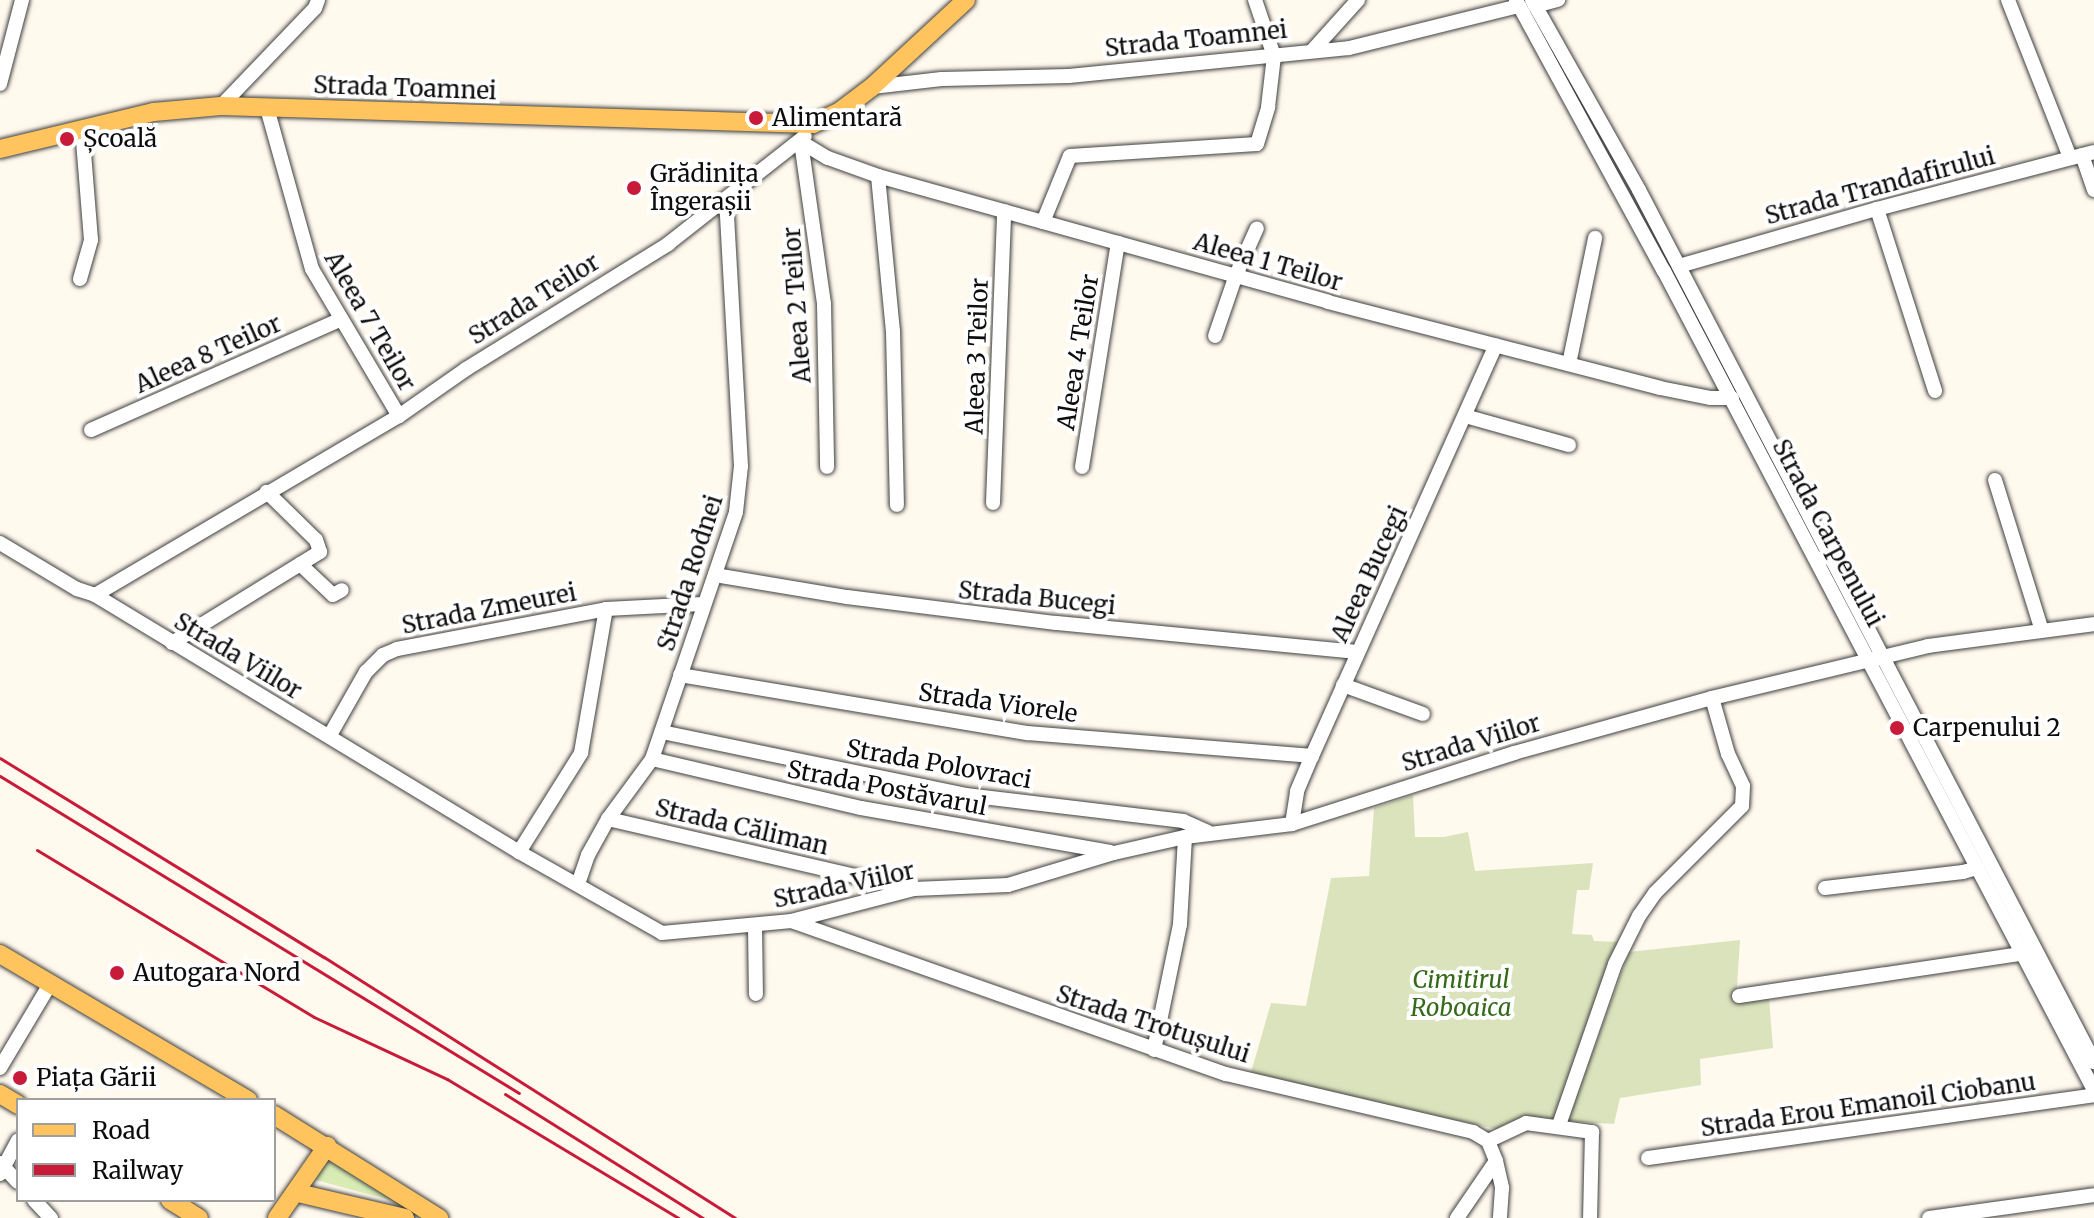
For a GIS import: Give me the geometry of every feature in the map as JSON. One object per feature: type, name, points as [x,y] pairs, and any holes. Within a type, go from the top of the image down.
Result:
[{"type":"main road","name":"Strada Teilor","points":[[813,124],[839,112],[872,87],[966,0]]},
{"type":"main road","name":"Strada Toamnei","points":[[0,149],[154,112],[221,106],[813,124]]},
{"type":"main road","points":[[1,958],[245,1098]]},
{"type":"main road","points":[[276,1116],[439,1218]]},
{"type":"main road","points":[[277,1218],[298,1193],[327,1146]]},
{"type":"main road","points":[[298,1193],[405,1218]]},
{"type":"main road","points":[[173,1202],[199,1218]]},
{"type":"street","points":[[0,84],[22,0]]},
{"type":"street","points":[[221,106],[315,8],[318,0]]},
{"type":"street","points":[[1043,222],[1070,156],[1257,144],[1268,107],[1274,56],[1255,0]]},
{"type":"street","points":[[1312,51],[1358,0]]},
{"type":"street","name":"Strada Toamnei","points":[[872,87],[942,79],[1069,76],[1349,48],[1526,3],[1558,0]]},
{"type":"street","points":[[2008,0],[2082,155],[2094,190]]},
{"type":"street","name":"Strada Carpenului","points":[[1526,3],[1679,266],[1878,660],[1977,868],[2094,1092]]},
{"type":"street","name":"Strada Carpenului","points":[[1526,3],[1732,398],[1878,660],[2094,1062]]},
{"type":"street","name":"Aleea 7 Teilor","points":[[267,108],[304,250],[320,287],[399,416]]},
{"type":"street","name":"Strada Teilor","points":[[95,595],[399,416],[466,369],[668,244],[801,142],[813,124]]},
{"type":"street","points":[[80,279],[91,240],[82,128]]},
{"type":"street","name":"Aleea 1 Teilor","points":[[801,142],[828,158],[878,176],[1118,243],[1660,388],[1711,398],[1732,398]]},
{"type":"street","name":"Aleea 2 Teilor","points":[[801,142],[824,304],[827,467]]},
{"type":"street","name":"Strada Trandafirului","points":[[1679,266],[2082,155]]},
{"type":"street","points":[[878,176],[893,331],[897,505]]},
{"type":"street","name":"Strada Rodnei","points":[[578,884],[588,855],[608,819],[652,759],[702,604],[736,512],[741,466],[726,201]]},
{"type":"street","points":[[1877,209],[1935,391]]},
{"type":"street","name":"Aleea 3 Teilor","points":[[993,503],[1004,211]]},
{"type":"street","points":[[1215,336],[1236,275],[1257,228]]},
{"type":"street","points":[[1569,364],[1595,238]]},
{"type":"street","name":"Aleea 4 Teilor","points":[[1082,467],[1118,243]]},
{"type":"street","name":"Aleea 8 Teilor","points":[[91,430],[342,319]]},
{"type":"street","name":"Aleea Bucegi","points":[[1292,824],[1297,791],[1356,652],[1496,345]]},
{"type":"street","points":[[1465,416],[1569,445]]},
{"type":"street","points":[[1995,480],[2041,628]]},
{"type":"street","points":[[172,643],[320,552],[319,546],[267,492]]},
{"type":"street","name":"Strada Viilor","points":[[0,543],[77,589],[95,595],[519,852],[662,933],[791,921],[914,889],[1008,885],[1114,853],[1185,837],[1292,824],[1514,753],[1712,698],[1928,646],[2041,628],[2094,624]]},
{"type":"street","points":[[300,564],[333,595],[342,590]]},
{"type":"street","name":"Strada Bucegi","points":[[715,575],[847,597],[1056,623],[1356,652]]},
{"type":"street","name":"Strada Zmeurei","points":[[330,735],[366,672],[383,655],[397,649],[606,609],[702,604]]},
{"type":"street","points":[[519,852],[581,753],[606,609]]},
{"type":"street","name":"Strada Viorele","points":[[680,675],[1028,733],[1312,756]]},
{"type":"street","points":[[1343,685],[1423,714]]},
{"type":"street","points":[[1559,1125],[1625,939],[1655,893],[1742,806],[1743,786],[1728,754],[1712,698]]},
{"type":"street","name":"Strada Polovraci","points":[[662,732],[966,795],[1183,821],[1209,832]]},
{"type":"street","name":"Strada Postăvarul","points":[[652,759],[861,808],[1114,853]]},
{"type":"street","name":"Strada Căliman","points":[[608,819],[914,889]]},
{"type":"street","points":[[1154,1050],[1180,924],[1185,837]]},
{"type":"street","points":[[1825,888],[1977,868]]},
{"type":"street","name":"Strada Trotușului","points":[[791,921],[1226,1074],[1473,1132],[1488,1141]]},
{"type":"street","points":[[755,926],[756,994]]},
{"type":"street","points":[[1739,996],[2021,954]]},
{"type":"street","points":[[0,1068],[50,984]]},
{"type":"street","name":"Strada Erou Emanoil Ciobanu","points":[[1648,1158],[2094,1092]]},
{"type":"street","points":[[1500,1218],[1502,1188],[1488,1141],[1526,1123],[1559,1125],[1592,1132],[1590,1218]]},
{"type":"street","points":[[1,1168],[16,1143]]},
{"type":"street","points":[[1457,1218],[1496,1161]]},
{"type":"street","points":[[1929,1218],[2094,1195]]},
{"type":"street","points":[[36,1202],[51,1218]]},
{"type":"green space","name":"Cimitirul Roboaica","points":[[1413,795],[1415,837],[1444,837],[1468,832],[1475,871],[1593,863],[1589,890],[1577,890],[1572,934],[1592,935],[1594,941],[1620,942],[1555,1119],[1524,1119],[1501,1130],[1250,1076],[1271,1003],[1306,1006],[1331,878],[1369,876],[1374,808]]},
{"type":"green space","points":[[1740,940],[1736,1001],[1769,998],[1773,1048],[1700,1059],[1701,1085],[1620,1098],[1614,1124],[1568,1121],[1629,952]]},
{"type":"green space","points":[[328,1154],[393,1196],[390,1200],[312,1179]]},
{"type":"railway","points":[[0,758],[324,957],[735,1218]]},
{"type":"railway","points":[[0,776],[519,1093]]},
{"type":"railway","points":[[37,850],[314,1017],[447,1079],[678,1218]]},
{"type":"railway","points":[[505,1094],[703,1218]]},
{"type":"place","name":"Alimentară","points":[[756,118]]},
{"type":"place","name":"Școală","points":[[67,139]]},
{"type":"place","name":"Grădinița Îngerașii","points":[[634,188]]},
{"type":"place","name":"Carpenului 2","points":[[1897,728]]},
{"type":"place","name":"Autogara Nord","points":[[117,973]]},
{"type":"place","name":"Piața Gării","points":[[20,1078]]}]
